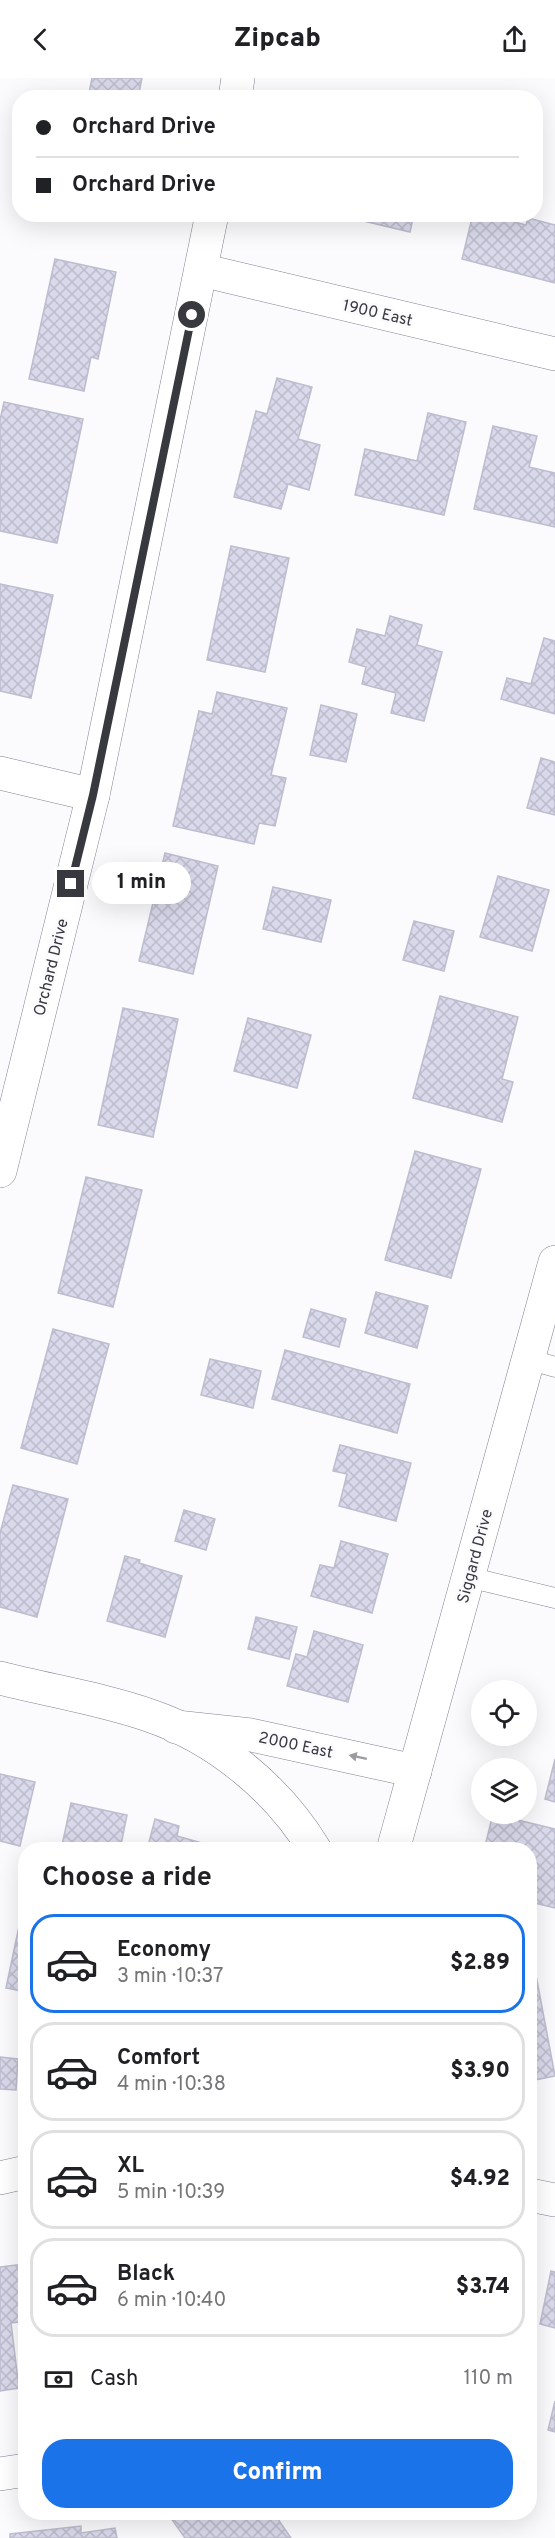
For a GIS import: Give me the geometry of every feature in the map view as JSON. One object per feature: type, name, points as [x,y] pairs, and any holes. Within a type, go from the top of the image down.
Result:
[{"type":"street","name":"Orchard Drive","points":[[0,1171],[93,795],[210,222]]},
{"type":"street","name":"1900 East","points":[[201,270],[555,354]]},
{"type":"street","points":[[0,773],[93,795]]},
{"type":"street","name":"Siggard Drive","points":[[395,1842],[468,1577],[542,1363],[555,1262]]},
{"type":"street","name":"2000 East","points":[[0,1678],[151,1716],[176,1727],[218,1750],[269,1791],[288,1811],[309,1842]]},
{"type":"street","name":"2000 East","points":[[176,1727],[251,1735],[415,1770]]},
{"type":"street","points":[[0,2178],[18,2174]]},
{"type":"street","points":[[537,2196],[555,2200]]},
{"type":"street","points":[[0,2474],[18,2471]]},
{"type":"lane","points":[[468,1577],[555,1598]]},
{"type":"building","points":[[92,78],[142,78],[140,90],[90,90]]},
{"type":"building","points":[[368,222],[412,222],[410,232]]},
{"type":"building","points":[[471,222],[515,222],[526,225],[527,222],[543,222],[555,225],[555,283],[462,259]]},
{"type":"building","points":[[55,259],[116,272],[98,359],[91,357],[84,391],[29,379]]},
{"type":"building","points":[[277,378],[312,387],[298,439],[320,445],[309,490],[288,484],[281,509],[234,497],[256,411],[267,414]]},
{"type":"building","points":[[4,402],[83,419],[57,543],[0,531],[0,420]]},
{"type":"building","points":[[428,413],[466,422],[444,515],[355,495],[365,449],[417,461]]},
{"type":"building","points":[[493,426],[537,436],[529,467],[555,473],[555,527],[474,509]]},
{"type":"building","points":[[231,546],[289,558],[265,672],[207,660]]},
{"type":"building","points":[[0,584],[53,595],[31,698],[0,691]]},
{"type":"building","points":[[390,616],[422,625],[417,645],[442,652],[424,721],[391,713],[396,693],[362,684],[366,667],[349,662],[357,629],[385,636]]},
{"type":"building","points":[[544,638],[555,641],[555,714],[501,699],[507,678],[531,684]]},
{"type":"building","points":[[217,692],[287,708],[271,775],[286,778],[275,826],[259,823],[254,844],[173,826],[199,711],[212,714]]},
{"type":"building","points":[[321,705],[357,714],[346,762],[310,755]]},
{"type":"building","points":[[541,758],[555,762],[555,815],[527,808]]},
{"type":"building","points":[[165,853],[218,866],[193,974],[139,961]]},
{"type":"building","points":[[498,876],[549,890],[532,951],[480,937]]},
{"type":"building","points":[[273,887],[331,900],[321,942],[263,929]]},
{"type":"building","points":[[414,921],[454,931],[444,971],[403,960]]},
{"type":"building","points":[[440,996],[518,1017],[502,1079],[513,1082],[502,1122],[413,1098]]},
{"type":"building","points":[[123,1008],[178,1019],[153,1137],[98,1125]]},
{"type":"building","points":[[248,1018],[311,1035],[297,1088],[234,1071]]},
{"type":"building","points":[[415,1151],[481,1169],[451,1278],[385,1260]]},
{"type":"building","points":[[86,1177],[142,1190],[113,1307],[58,1293]]},
{"type":"building","points":[[376,1292],[428,1306],[417,1348],[365,1333]]},
{"type":"building","points":[[311,1309],[346,1319],[339,1347],[303,1337]]},
{"type":"building","points":[[53,1329],[109,1344],[77,1464],[21,1448]]},
{"type":"building","points":[[285,1350],[410,1384],[397,1433],[272,1399]]},
{"type":"building","points":[[210,1359],[261,1371],[253,1408],[201,1395]]},
{"type":"building","points":[[340,1445],[411,1463],[396,1521],[339,1506],[347,1474],[333,1471]]},
{"type":"building","points":[[13,1485],[68,1499],[37,1617],[0,1607],[0,1533]]},
{"type":"building","points":[[184,1510],[215,1519],[206,1550],[175,1541]]},
{"type":"building","points":[[341,1541],[388,1554],[372,1613],[311,1596],[320,1565],[334,1568]]},
{"type":"building","points":[[125,1556],[140,1560],[139,1563],[182,1576],[165,1637],[107,1621]]},
{"type":"building","points":[[256,1617],[297,1627],[289,1659],[248,1649]]},
{"type":"building","points":[[314,1631],[363,1645],[348,1702],[287,1686],[296,1654],[307,1657]]},
{"type":"building","points":[[555,1759],[555,1802],[545,1799]]},
{"type":"building","points":[[0,1774],[35,1782],[21,1842],[18,1842],[18,1846],[0,1841]]},
{"type":"building","points":[[71,1803],[127,1815],[122,1842],[63,1842]]},
{"type":"building","points":[[155,1819],[179,1826],[177,1836],[198,1842],[149,1842]]},
{"type":"building","points":[[490,1824],[534,1824],[555,1829],[555,1908],[537,1904],[537,1842],[486,1842]]},
{"type":"building","points":[[18,1931],[18,1990],[6,1988]]},
{"type":"building","points":[[537,1981],[555,2076],[537,2080]]},
{"type":"building","points":[[0,2057],[18,2059],[16,2090],[0,2089]]},
{"type":"building","points":[[18,2265],[18,2322],[11,2323],[18,2388],[0,2391],[0,2267]]},
{"type":"building","points":[[551,2271],[555,2272],[555,2328],[540,2324]]},
{"type":"building","points":[[555,2401],[555,2432],[548,2430]]},
{"type":"building","points":[[172,2520],[279,2520],[291,2538],[185,2538]]},
{"type":"building","points":[[81,2526],[81,2533],[115,2528],[117,2538],[10,2538],[10,2534]]},
{"type":"route","points":[[71,884],[93,795],[192,315]]}]
